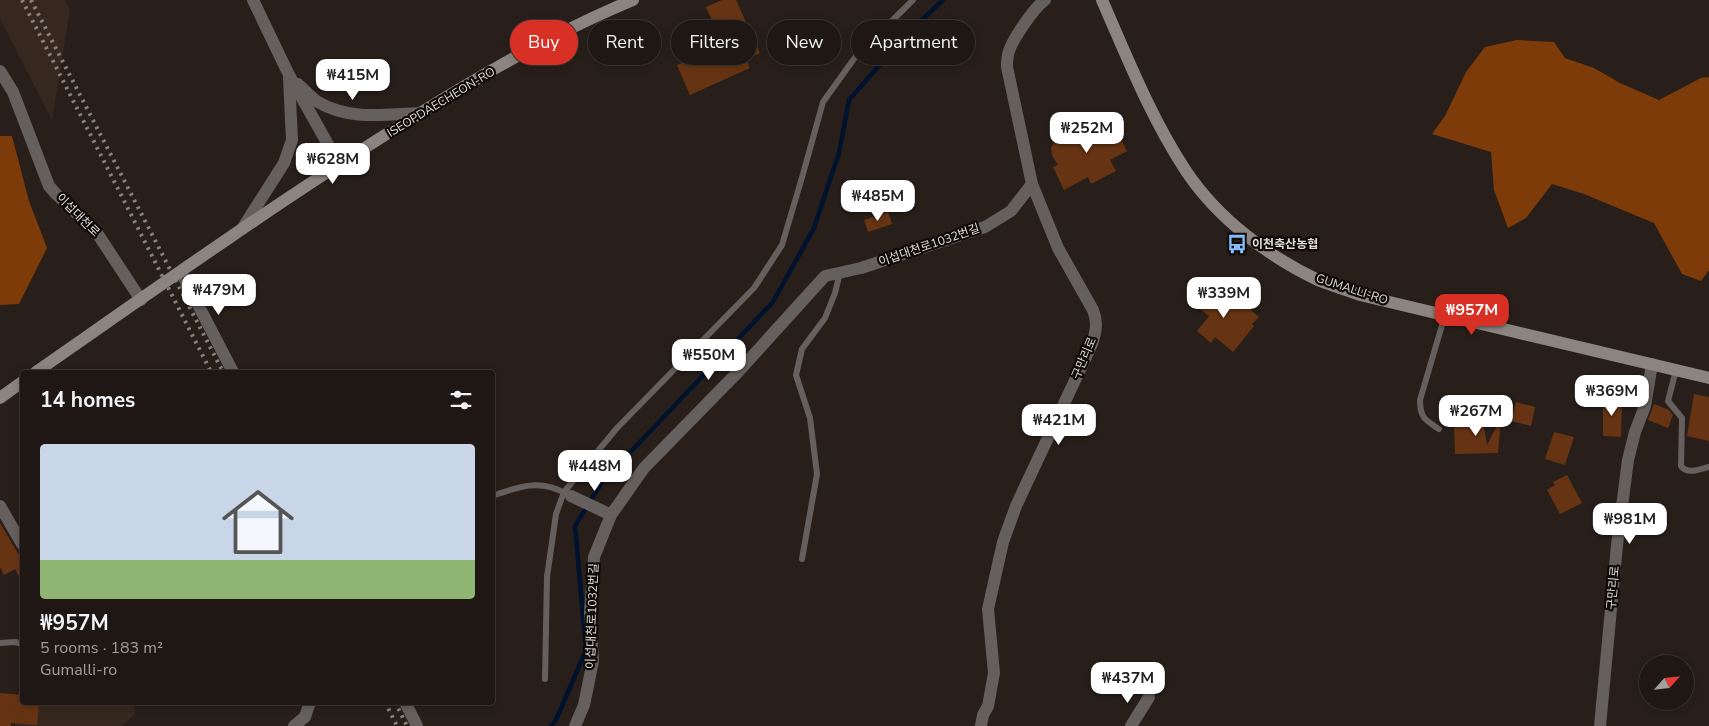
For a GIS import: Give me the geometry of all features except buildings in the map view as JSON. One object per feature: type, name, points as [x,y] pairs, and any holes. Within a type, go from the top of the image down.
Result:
[{"type":"street","points":[[253,0],[289,75],[339,164]]},
{"type":"street","name":"ISEOPDAECHEON-RO","points":[[39,370],[242,229],[420,113],[523,54],[574,27],[633,0]]},
{"type":"street","name":"구만리로","points":[[981,726],[983,715],[988,706],[994,673],[988,609],[1003,542],[1019,499],[1092,344],[1096,327],[1096,318],[1093,310],[1058,248],[1032,184],[1007,67],[1011,45],[1034,10],[1045,0]]},
{"type":"street","name":"GUMALLI-RO","points":[[1102,0],[1162,130],[1186,172],[1221,212],[1248,236],[1282,260],[1323,282],[1360,295],[1709,378]]},
{"type":"street","name":"이섭대천로","points":[[0,71],[13,92],[49,186],[97,233],[141,300]]},
{"type":"street","points":[[289,75],[317,101],[348,114],[420,113]]},
{"type":"street","points":[[242,229],[284,163],[292,140],[289,75]]},
{"type":"street","name":"이섭대천로1032번길","points":[[575,726],[584,705],[593,661],[590,613],[594,557],[611,515],[644,468],[738,372],[824,276],[860,268],[985,227],[1011,211],[1032,184]]},
{"type":"street","points":[[181,272],[232,370]]},
{"type":"street","name":"구만리로","points":[[1600,726],[1616,545],[1628,460],[1635,432],[1645,406],[1652,364]]},
{"type":"street","points":[[0,398],[20,383]]},
{"type":"street","points":[[567,494],[607,513]]},
{"type":"street","points":[[0,506],[20,541]]},
{"type":"street","points":[[1131,726],[1149,697]]},
{"type":"street","points":[[294,726],[305,717],[309,705]]},
{"type":"street","points":[[406,705],[417,726]]},
{"type":"lane","points":[[545,679],[547,577],[556,514],[567,494],[618,428],[754,288],[782,245],[804,174],[823,102],[856,56],[913,0]]},
{"type":"lane","points":[[802,559],[817,474],[810,418],[796,375],[802,349],[825,318],[835,293],[840,272]]},
{"type":"lane","points":[[1439,429],[1423,417],[1420,409],[1420,400],[1445,315]]},
{"type":"lane","points":[[1676,370],[1668,401],[1682,418],[1682,466],[1688,472],[1709,467]]},
{"type":"lane","points":[[495,495],[529,484],[541,485],[567,494]]},
{"type":"lane","points":[[0,643],[20,643]]},
{"type":"shaded area","points":[[0,0],[65,0],[70,10],[52,120],[0,19]]},
{"type":"shaded area","points":[[1517,40],[1554,42],[1565,58],[1594,68],[1620,83],[1659,100],[1701,78],[1709,77],[1709,270],[1701,281],[1682,274],[1654,223],[1584,194],[1552,184],[1526,218],[1508,228],[1494,190],[1491,152],[1432,134],[1445,116],[1466,72],[1485,47]]},
{"type":"shaded area","points":[[0,136],[12,136],[29,201],[47,248],[19,304],[0,305]]},
{"type":"shaded area","points":[[20,684],[20,705],[135,705],[134,715],[122,726],[15,726]]},
{"type":"waterway","points":[[551,726],[556,720],[586,650],[575,526],[602,482],[773,302],[814,228],[839,153],[849,100],[905,36],[943,0]]},
{"type":"railway","points":[[22,0],[210,370]]},
{"type":"railway","points":[[31,0],[222,370]]},
{"type":"railway","points":[[386,705],[397,726]]},
{"type":"railway","points":[[396,705],[407,726]]},
{"type":"place","name":"이천축산농협","points":[[1237,244]]}]
